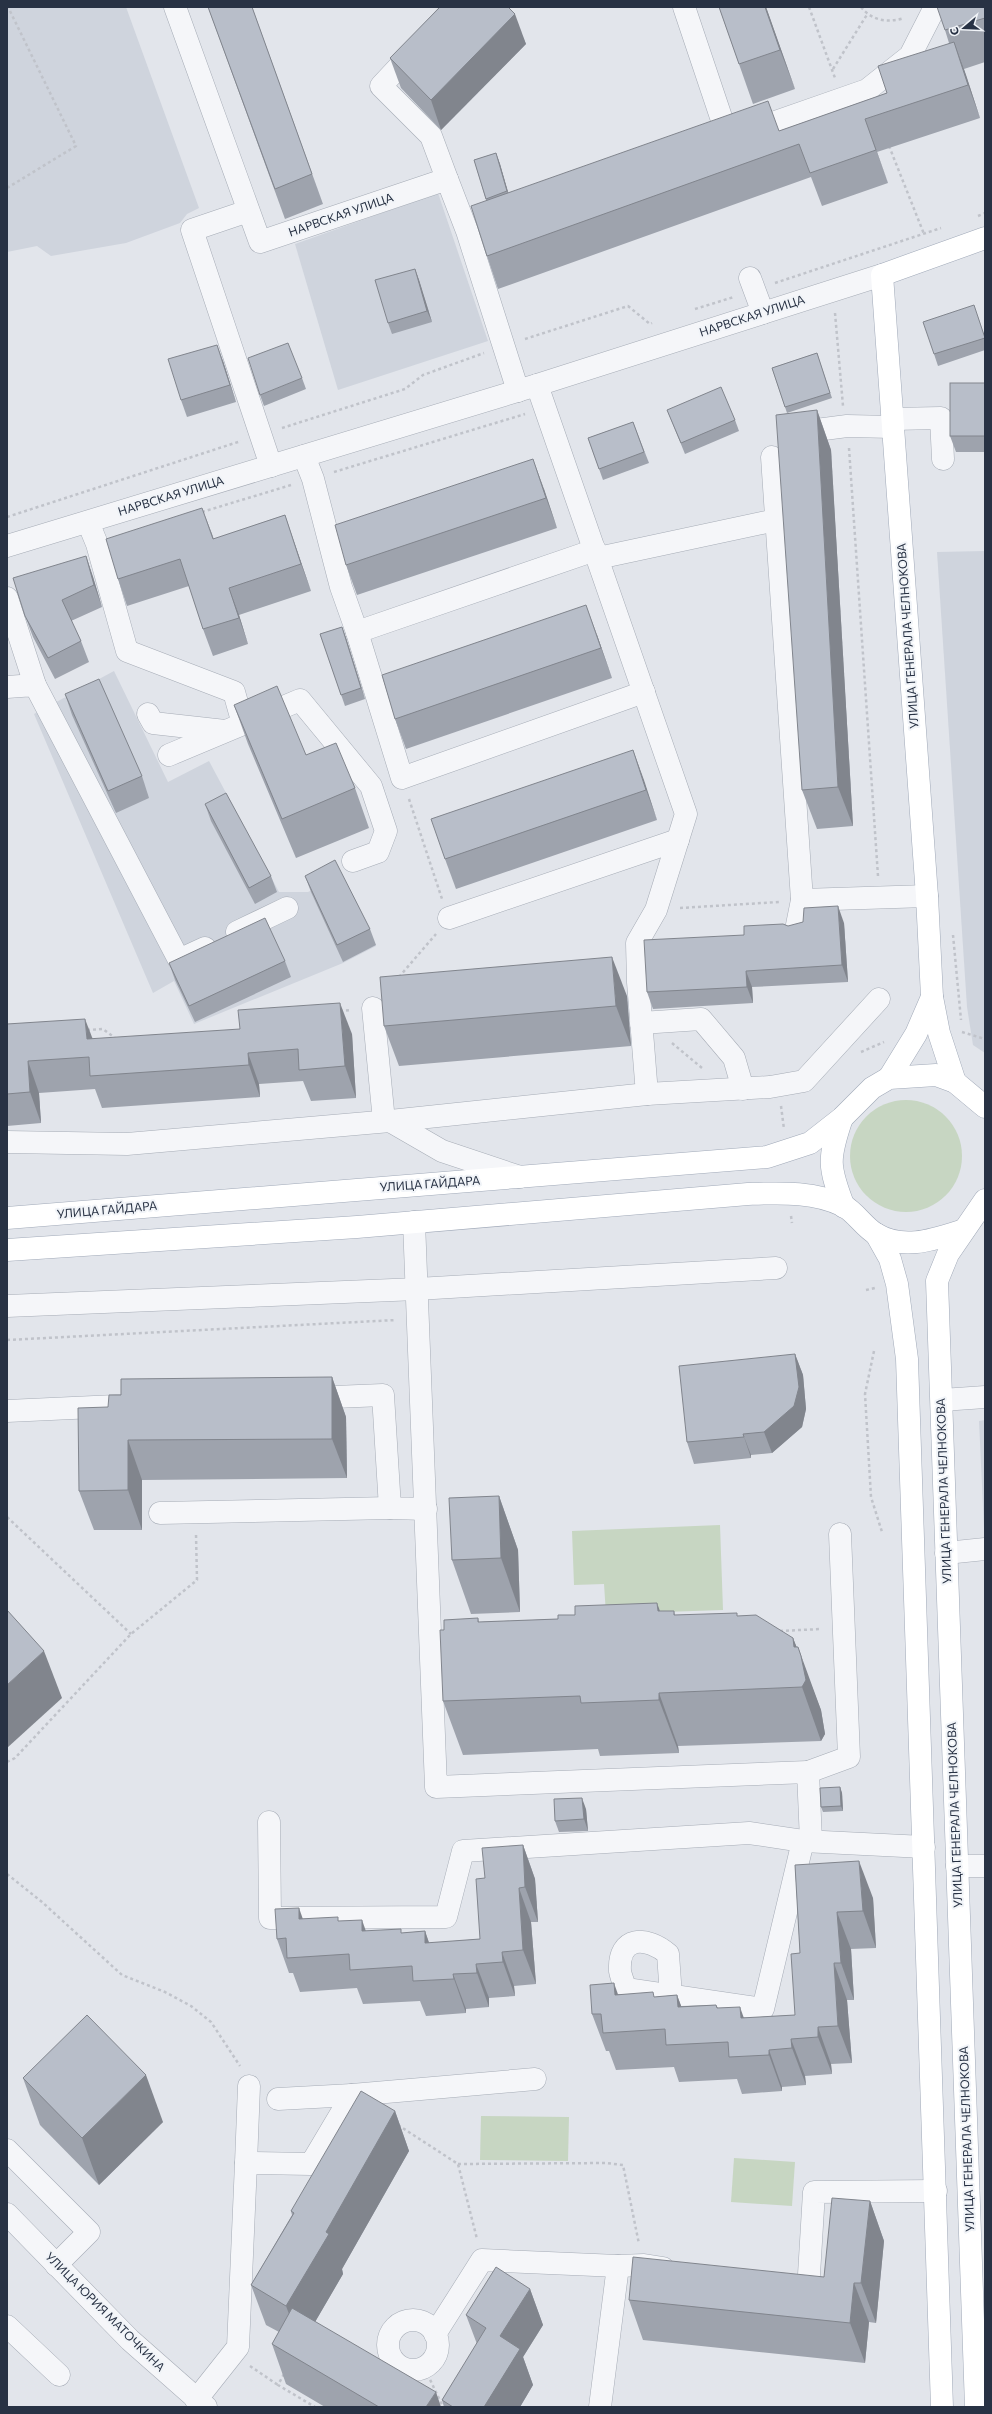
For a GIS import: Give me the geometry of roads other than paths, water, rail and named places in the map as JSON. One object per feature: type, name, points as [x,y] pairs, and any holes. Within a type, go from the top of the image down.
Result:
[{"type":"main road","name":"НАРВСКАЯ УЛИЦА","points":[[882,275],[985,238]]},
{"type":"main road","name":"УЛИЦА ГЕНЕРАЛА ЧЕЛНОКОВА","points":[[882,275],[927,896],[932,997],[938,1033],[955,1082]]},
{"type":"main road","name":"УЛИЦА ГЕНЕРАЛА ЧЕЛНОКОВА","points":[[889,1078],[916,1034],[932,997]]},
{"type":"main road","name":"УЛИЦА ГАЙДАРА","points":[[7,1218],[521,1178],[767,1157],[810,1143],[842,1118],[872,1088],[889,1078],[936,1075],[955,1082],[983,1109]]},
{"type":"main road","name":"УЛИЦА ГАЙДАРА","points":[[842,1118],[832,1148],[831,1175],[844,1206]]},
{"type":"main road","name":"УЛИЦА ГАЙДАРА","points":[[7,1250],[414,1222],[748,1194],[790,1193],[822,1198],[844,1206],[876,1234],[898,1243],[929,1241],[964,1230]]},
{"type":"main road","points":[[964,1230],[980,1211],[985,1200]]},
{"type":"main road","name":"УЛИЦА ГЕНЕРАЛА ЧЕЛНОКОВА","points":[[964,1230],[948,1254],[937,1281],[976,2407]]},
{"type":"main road","points":[[876,1234],[890,1259],[897,1284],[907,1359],[936,2170],[942,2407]]},
{"type":"main road","points":[[936,2170],[942,2186],[946,2190],[958,2191],[968,2183]]},
{"type":"street","name":"НАРВСКАЯ УЛИЦА","points":[[175,7],[260,242],[447,179]]},
{"type":"street","points":[[452,7],[453,9],[381,86],[431,136],[527,388],[596,554],[686,814],[656,910],[637,943],[646,1022],[646,1094]]},
{"type":"street","points":[[684,7],[728,138]]},
{"type":"street","points":[[706,146],[867,90],[910,56],[935,7]]},
{"type":"street","points":[[248,211],[192,230],[270,466]]},
{"type":"street","points":[[466,231],[489,223]]},
{"type":"street","name":"НАРВСКАЯ УЛИЦА","points":[[7,546],[527,388],[882,275]]},
{"type":"street","points":[[750,278],[763,313]]},
{"type":"street","points":[[800,432],[847,426],[941,418],[943,459]]},
{"type":"street","points":[[304,456],[313,479],[341,587],[357,632],[402,778],[644,692]]},
{"type":"street","points":[[772,457],[802,900],[796,930]]},
{"type":"street","points":[[357,632],[596,554],[776,520]]},
{"type":"street","points":[[88,522],[97,544],[127,651],[234,692],[235,727]]},
{"type":"street","points":[[7,598],[35,685],[179,960],[287,908]]},
{"type":"street","points":[[7,687],[35,685]]},
{"type":"street","points":[[169,755],[300,700],[371,786],[386,831],[378,852],[353,861]]},
{"type":"street","points":[[148,714],[153,723],[235,727]]},
{"type":"street","points":[[449,918],[678,840]]},
{"type":"street","points":[[802,900],[927,896]]},
{"type":"street","points":[[7,1142],[127,1144],[387,1121],[646,1094],[743,1089],[804,1081],[879,1000]]},
{"type":"street","points":[[372,1008],[387,1121]]},
{"type":"street","points":[[646,1022],[701,1019],[734,1058],[743,1089]]},
{"type":"street","points":[[387,1121],[460,1159],[521,1178]]},
{"type":"street","points":[[414,1222],[436,1787],[808,1772],[849,1757],[840,1534]]},
{"type":"street","points":[[7,1306],[417,1289],[776,1268]]},
{"type":"street","points":[[289,1399],[383,1394],[390,1508]]},
{"type":"street","points":[[942,1400],[985,1397]]},
{"type":"street","points":[[7,1411],[156,1405]]},
{"type":"street","points":[[160,1514],[390,1508],[426,1509]]},
{"type":"street","points":[[946,1553],[985,1548]]},
{"type":"street","points":[[671,1996],[763,2009],[807,1841],[808,1772]]},
{"type":"street","points":[[269,1822],[270,1918],[446,1917],[462,1851],[749,1833],[807,1841],[924,1847]]},
{"type":"street","points":[[957,1866],[985,1866]]},
{"type":"street","points":[[201,2404],[238,2346],[246,2164],[245,2077]]},
{"type":"street","points":[[278,2099],[352,2095],[535,2079]]},
{"type":"street","points":[[246,2164],[311,2164],[352,2095]]},
{"type":"street","points":[[7,2150],[89,2232],[56,2265]]},
{"type":"street","points":[[777,2286],[808,2291],[814,2192],[936,2191]]},
{"type":"street","name":"УЛИЦА ЮРИЯ МАТОЧКИНА","points":[[7,2214],[130,2340],[201,2404]]},
{"type":"street","points":[[435,2334],[482,2260],[618,2266],[644,2265],[683,2271]]},
{"type":"street","points":[[600,2407],[618,2266]]},
{"type":"street","points":[[413,2319],[431,2326],[435,2334],[439,2342],[437,2357],[424,2369],[403,2370],[379,2359],[388,2338],[400,2323],[413,2319]]},
{"type":"street","points":[[7,2326],[59,2375]]}]
